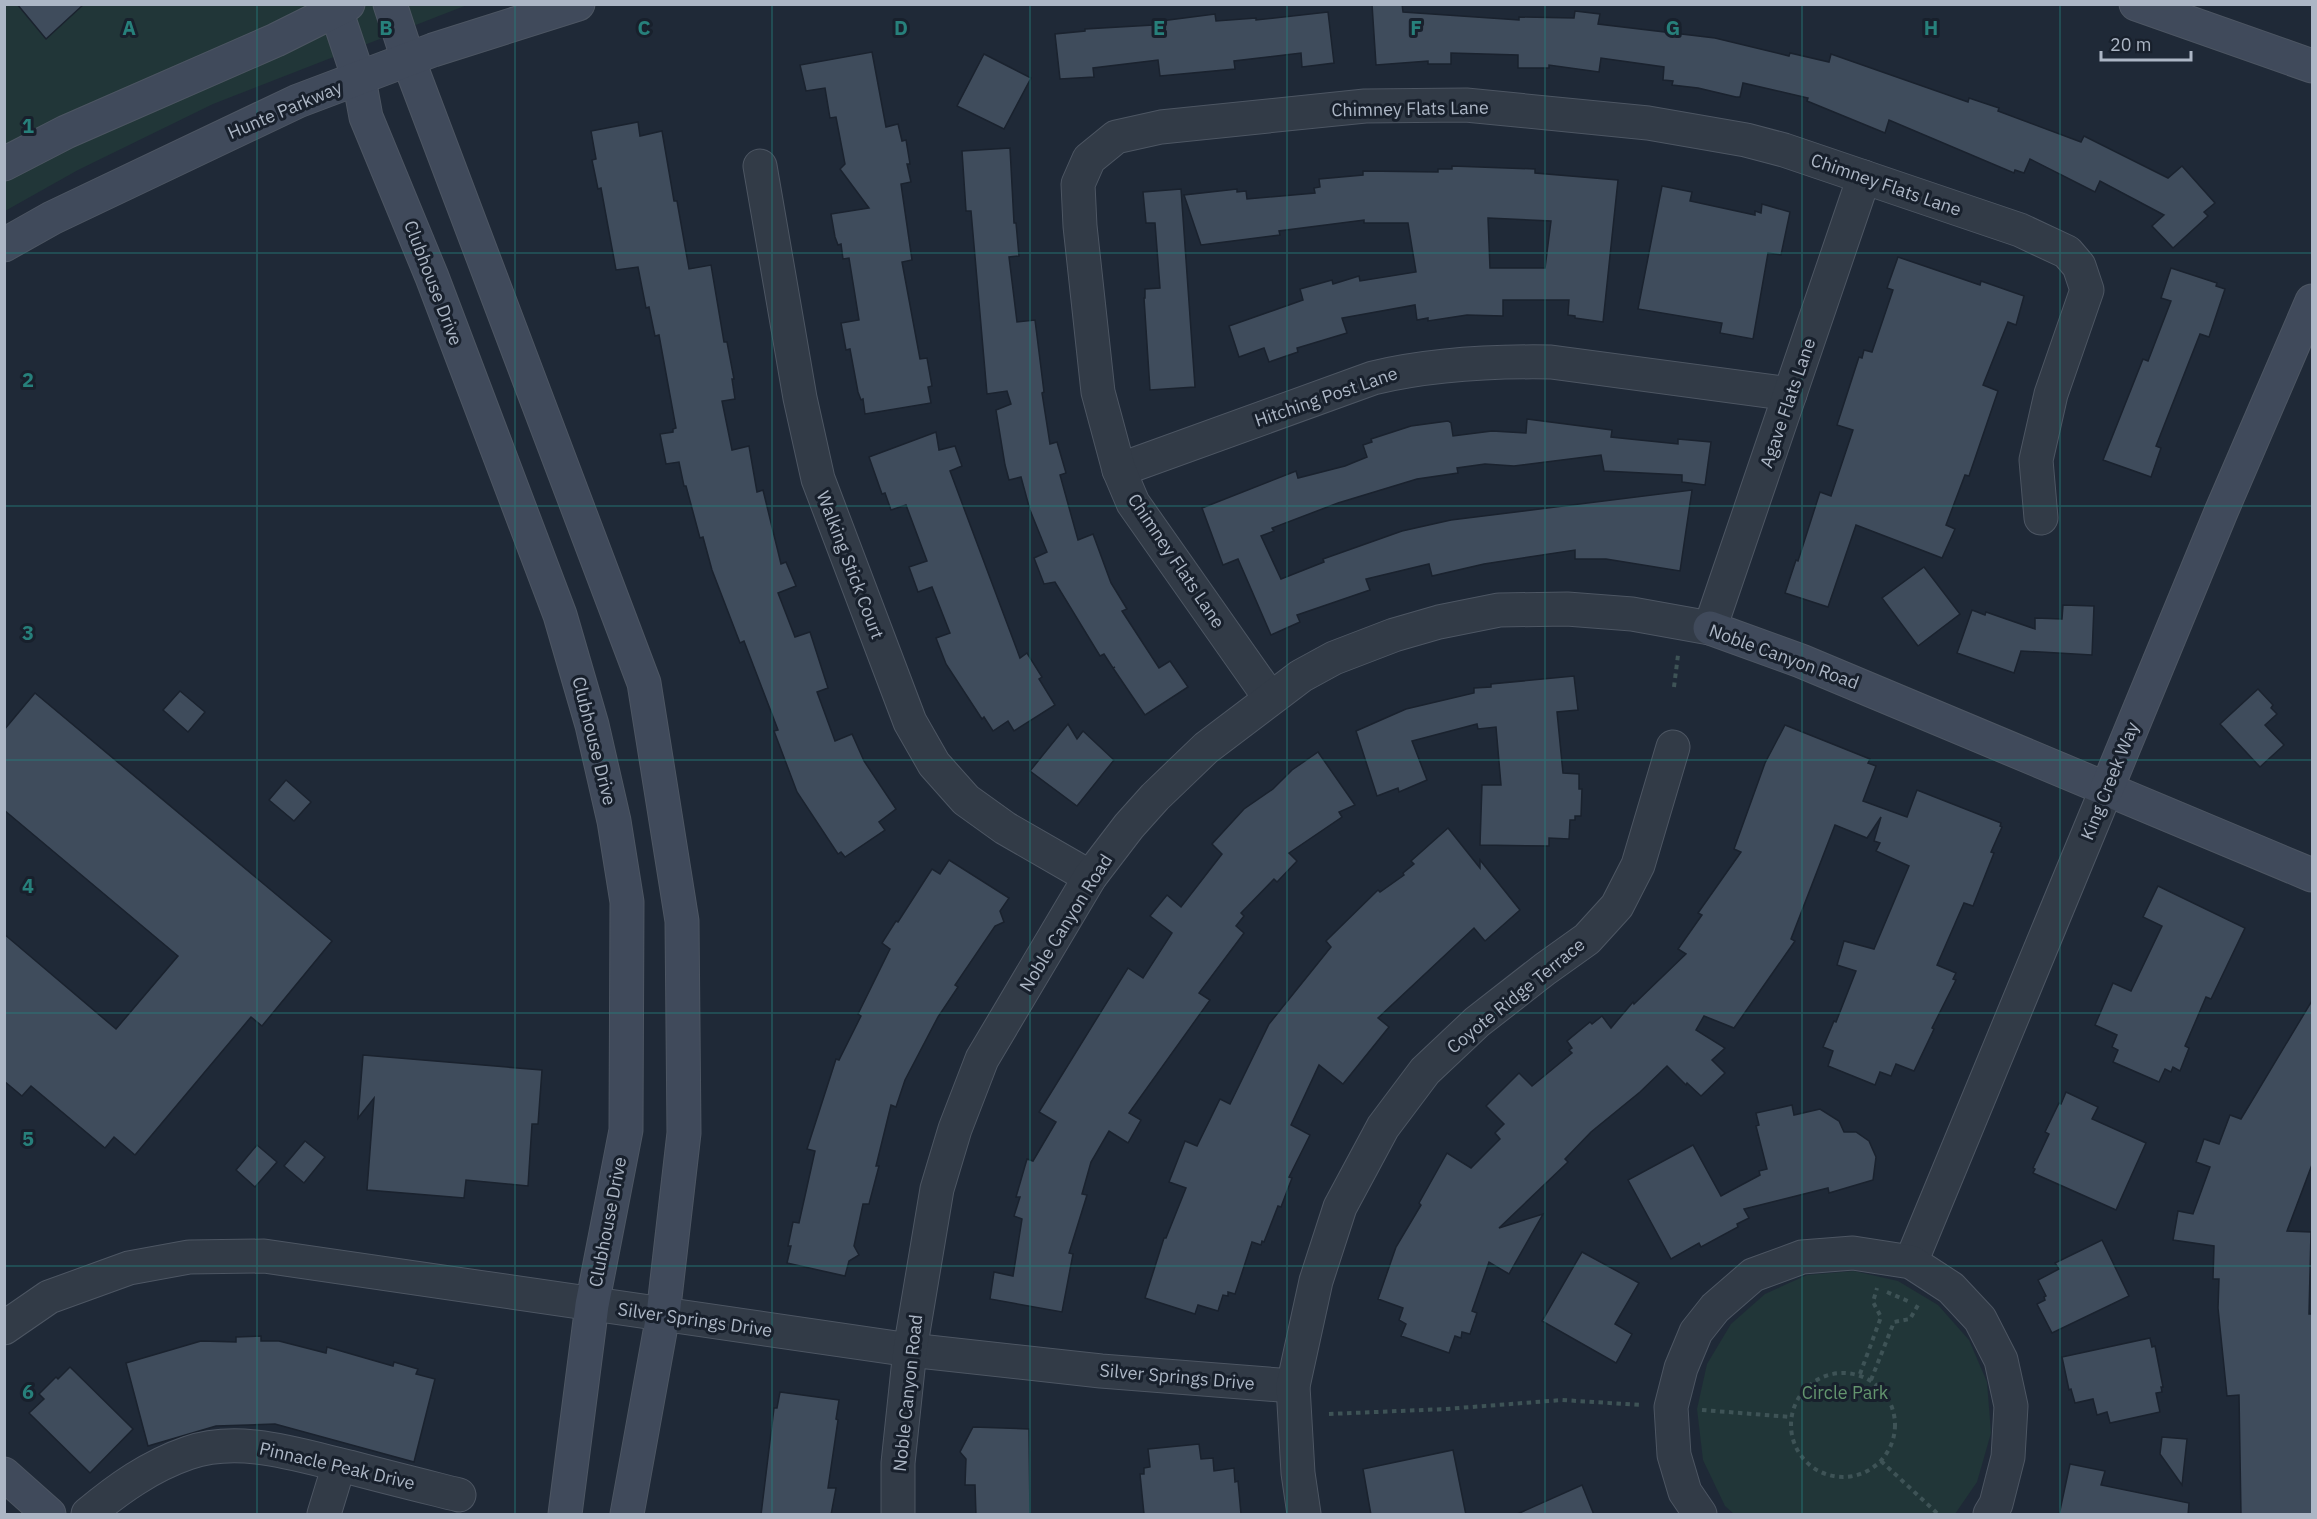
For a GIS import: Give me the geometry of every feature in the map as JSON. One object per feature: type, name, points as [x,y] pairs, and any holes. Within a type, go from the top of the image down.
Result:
[{"type":"street","points":[[390,4],[408,59],[644,683],[682,921],[684,1133],[663,1315],[627,1515]]},
{"type":"street","name":"Hunte Parkway","points":[[4,245],[52,218],[288,106],[408,59],[579,4]]},
{"type":"street","points":[[2136,4],[2313,66]]},
{"type":"street","points":[[4,164],[66,132],[276,40],[339,6]]},
{"type":"street","name":"Clubhouse Drive","points":[[339,6],[366,117],[432,277],[560,615],[592,725],[614,821],[627,902],[626,1130],[592,1305],[565,1515]]},
{"type":"street","name":"Chimney Flats Lane","points":[[1270,698],[1133,503],[1119,470],[1098,392],[1080,226],[1078,184],[1089,159],[1116,137],[1161,127],[1365,106],[1466,105],[1648,123],[1746,140],[1784,150],[2020,230],[2067,252],[2079,266],[2087,290],[2051,394],[2036,460],[2041,518]]},
{"type":"street","name":"Walking Stick Court","points":[[760,166],[800,398],[818,479],[910,722],[934,764],[966,800],[1005,828],[1090,877]]},
{"type":"street","name":"Agave Flats Lane","points":[[1710,628],[1864,177]]},
{"type":"street","name":"King Creek Way","points":[[1911,1262],[2221,512],[2313,301]]},
{"type":"street","name":"Hitching Post Lane","points":[[1119,470],[1373,378],[1422,368],[1511,361],[1551,362],[1790,394]]},
{"type":"street","name":"Noble Canyon Road","points":[[898,1515],[898,1463],[910,1350],[937,1189],[955,1129],[982,1059],[1090,877],[1129,826],[1155,797],[1206,748],[1301,676],[1334,658],[1394,635],[1439,622],[1499,610],[1567,609],[1632,614],[1710,628],[1801,661],[2313,875]]},
{"type":"street","name":"Coyote Ridge Terrace","points":[[1304,1515],[1298,1473],[1293,1386],[1316,1281],[1340,1208],[1383,1127],[1425,1071],[1478,1022],[1587,939],[1617,906],[1638,865],[1672,747]]},
{"type":"street","points":[[1700,1515],[1685,1492],[1674,1455],[1671,1407],[1681,1368],[1696,1332],[1715,1308],[1753,1275],[1802,1257],[1853,1253],[1911,1262],[1951,1288],[1980,1319],[2001,1360],[2011,1406],[2008,1457],[1990,1515]]},
{"type":"street","name":"Silver Springs Drive","points":[[4,1328],[48,1297],[129,1268],[189,1257],[264,1256],[910,1350],[1101,1371],[1293,1386]]},
{"type":"street","name":"Pinnacle Peak Drive","points":[[88,1515],[111,1494],[153,1467],[190,1452],[230,1446],[271,1449],[459,1495]]},
{"type":"street","points":[[324,1515],[339,1465]]},
{"type":"street","points":[[4,1474],[49,1515]]},
{"type":"path","points":[[1674,687],[1678,654]]},
{"type":"path","points":[[1860,1374],[1881,1317],[1873,1302],[1880,1277]]},
{"type":"path","points":[[1876,1288],[1924,1307]]},
{"type":"path","points":[[1871,1380],[1894,1322],[1910,1319],[1918,1305]]},
{"type":"path","points":[[1843,1372],[1860,1374],[1871,1380],[1887,1396],[1894,1412],[1895,1430],[1891,1447],[1881,1461],[1867,1472],[1850,1477],[1833,1477],[1816,1470],[1803,1459],[1791,1438],[1791,1417],[1800,1394],[1812,1382],[1826,1374],[1843,1372]]},
{"type":"path","points":[[1329,1414],[1446,1409],[1562,1400],[1642,1405]]},
{"type":"path","points":[[1697,1409],[1791,1417]]},
{"type":"path","points":[[1881,1461],[1938,1515]]},
{"type":"green space","points":[[5,5],[467,5],[213,104],[78,170],[5,211]]},
{"type":"green space","name":"Circle Park","points":[[1854,1271],[1898,1281],[1938,1305],[1969,1340],[1987,1382],[1991,1433],[1977,1482],[1955,1514],[1734,1514],[1725,1506],[1703,1460],[1697,1409],[1707,1364],[1731,1324],[1765,1294],[1807,1275]]},
{"type":"building","points":[[17,4],[84,4],[46,39]]},
{"type":"building","points":[[1372,4],[1402,4],[1403,12],[1519,20],[1519,17],[1574,18],[1575,11],[1600,14],[1598,24],[1715,38],[1789,56],[1790,53],[1829,62],[1831,54],[1968,102],[1969,98],[1999,108],[1998,111],[2081,142],[2084,136],[2168,178],[2182,166],[2215,203],[2204,212],[2208,216],[2173,248],[2152,226],[2164,215],[2100,181],[2095,192],[2030,159],[2024,173],[2015,170],[2014,173],[1889,120],[1885,133],[1807,101],[1808,98],[1743,83],[1740,97],[1736,97],[1698,88],[1672,85],[1673,81],[1663,80],[1664,67],[1601,58],[1599,72],[1549,65],[1549,68],[1518,68],[1518,55],[1451,53],[1451,64],[1428,64],[1428,61],[1376,65]]},
{"type":"building","points":[[1328,12],[1334,63],[1302,67],[1301,53],[1234,61],[1235,69],[1160,76],[1158,60],[1093,68],[1094,77],[1060,79],[1055,34],[1085,31],[1085,29],[1153,25],[1153,22],[1215,14],[1216,21],[1256,18],[1256,20]]},
{"type":"building","points":[[872,52],[886,127],[898,124],[902,141],[906,140],[910,164],[907,164],[911,182],[901,184],[912,260],[902,262],[920,359],[927,358],[932,386],[928,387],[931,403],[865,414],[863,399],[861,400],[858,392],[850,349],[846,350],[841,323],[859,320],[849,258],[843,259],[841,244],[838,245],[835,237],[831,214],[869,208],[840,169],[845,164],[836,117],[830,118],[825,88],[806,91],[800,65]]},
{"type":"building","points":[[984,54],[1031,78],[1004,129],[957,106]]},
{"type":"building","points":[[638,122],[640,136],[662,131],[689,269],[711,265],[724,342],[727,342],[734,379],[732,379],[735,399],[722,401],[732,450],[749,446],[757,492],[763,490],[781,564],[786,562],[796,586],[778,593],[795,637],[810,632],[828,688],[817,692],[835,741],[852,734],[864,761],[896,809],[879,822],[885,830],[845,857],[841,852],[838,854],[797,792],[774,731],[778,730],[744,641],[740,643],[712,570],[703,537],[700,538],[679,462],[666,464],[660,434],[673,432],[676,428],[659,335],[655,336],[649,307],[646,308],[638,267],[616,270],[601,188],[598,189],[592,160],[596,159],[591,131]]},
{"type":"building","points":[[1010,148],[1014,223],[1016,223],[1019,256],[1009,257],[1017,322],[1035,320],[1044,392],[1042,393],[1050,444],[1057,442],[1066,473],[1060,475],[1078,540],[1093,534],[1111,583],[1127,609],[1122,611],[1159,668],[1170,661],[1188,687],[1145,715],[1104,654],[1100,656],[1055,582],[1044,584],[1034,558],[1047,552],[1030,510],[1021,477],[1009,480],[1005,465],[996,410],[1011,404],[1007,391],[987,394],[971,211],[966,211],[962,151]]},
{"type":"building","points":[[1452,166],[1535,169],[1535,173],[1618,180],[1603,322],[1568,315],[1569,300],[1503,300],[1503,316],[1467,315],[1428,321],[1428,318],[1417,320],[1415,305],[1342,318],[1347,333],[1297,348],[1298,352],[1269,362],[1264,348],[1239,357],[1229,326],[1303,300],[1300,289],[1332,280],[1333,284],[1359,276],[1360,281],[1416,272],[1408,223],[1364,223],[1364,220],[1279,231],[1280,235],[1201,245],[1184,195],[1237,189],[1237,192],[1246,191],[1247,199],[1315,193],[1314,188],[1320,187],[1319,179],[1363,175],[1363,171],[1438,172],[1438,169],[1452,169]],"holes":[[[1488,218],[1551,221],[1545,268],[1490,268]]]},
{"type":"building","points":[[1662,186],[1692,192],[1690,201],[1755,215],[1755,211],[1761,213],[1762,204],[1790,212],[1781,255],[1768,253],[1753,339],[1720,333],[1722,323],[1638,309]]},
{"type":"building","points":[[1181,189],[1195,387],[1150,390],[1144,298],[1145,289],[1160,288],[1155,223],[1146,223],[1143,192]]},
{"type":"building","points":[[1898,257],[1980,285],[1981,281],[2024,296],[2016,325],[2008,322],[1983,385],[1998,391],[1969,476],[1965,475],[1946,525],[1955,529],[1942,558],[1856,525],[1828,607],[1785,593],[1796,560],[1798,561],[1820,492],[1831,496],[1853,430],[1837,425],[1859,357],[1862,358],[1864,350],[1872,352],[1893,290],[1887,288]]},
{"type":"building","points":[[2171,268],[2217,283],[2216,286],[2225,289],[2209,337],[2200,334],[2156,446],[2161,448],[2151,477],[2103,460],[2143,359],[2148,361],[2171,301],[2161,298]]},
{"type":"building","points":[[1527,419],[1612,430],[1611,437],[1678,444],[1678,439],[1711,442],[1705,485],[1682,482],[1682,475],[1604,471],[1601,455],[1514,466],[1485,464],[1457,468],[1458,473],[1417,479],[1338,503],[1272,528],[1274,531],[1261,536],[1281,579],[1324,562],[1323,559],[1402,531],[1451,520],[1692,490],[1680,571],[1606,559],[1575,559],[1575,550],[1484,564],[1432,576],[1429,564],[1366,579],[1370,590],[1297,615],[1300,622],[1271,635],[1238,559],[1223,565],[1202,508],[1296,471],[1298,478],[1345,466],[1367,457],[1363,445],[1372,442],[1371,439],[1411,426],[1448,421],[1451,423],[1453,436],[1492,431],[1526,433]]},
{"type":"building","points":[[936,432],[939,450],[955,446],[962,466],[950,471],[1020,658],[1027,653],[1042,677],[1039,679],[1055,705],[1014,731],[1008,721],[993,731],[984,717],[982,719],[946,664],[936,638],[950,633],[932,587],[918,592],[909,567],[927,561],[906,505],[891,510],[885,493],[882,494],[869,457]]},
{"type":"building","points":[[1924,567],[1960,614],[1918,646],[1882,598]]},
{"type":"building","points":[[2063,605],[2094,606],[2092,655],[2021,651],[2014,673],[1957,653],[1972,610],[1985,615],[1986,612],[2035,629],[2035,618],[2062,619]]},
{"type":"building","points":[[1574,676],[1578,710],[1557,712],[1563,773],[1579,774],[1579,789],[1582,789],[1581,816],[1575,816],[1575,820],[1570,820],[1569,839],[1549,838],[1549,846],[1480,845],[1482,785],[1501,785],[1496,727],[1478,729],[1477,724],[1412,741],[1427,780],[1399,792],[1398,788],[1377,796],[1356,731],[1406,709],[1474,693],[1474,688],[1491,687],[1491,684]]},
{"type":"building","points":[[2258,689],[2273,705],[2271,708],[2277,714],[2265,725],[2284,745],[2260,767],[2220,724]]},
{"type":"building","points":[[180,691],[205,712],[188,732],[163,710]]},
{"type":"building","points":[[35,693],[332,941],[262,1026],[251,1017],[135,1155],[114,1137],[105,1148],[31,1086],[22,1096],[4,1081],[4,934],[116,1029],[178,956],[4,810],[4,730]]},
{"type":"building","points":[[1068,724],[1077,739],[1083,731],[1114,760],[1077,806],[1030,771]]},
{"type":"building","points":[[1785,725],[1870,759],[1868,763],[1876,766],[1863,801],[1907,817],[1917,790],[2001,823],[2002,827],[1991,852],[1994,853],[1973,906],[1964,903],[1937,965],[1956,973],[1953,979],[1956,980],[1914,1071],[1896,1064],[1891,1076],[1880,1072],[1875,1085],[1828,1066],[1833,1051],[1823,1047],[1834,1021],[1836,1022],[1856,971],[1837,965],[1844,941],[1874,949],[1909,866],[1876,851],[1880,843],[1874,841],[1881,817],[1867,838],[1835,825],[1791,939],[1795,941],[1734,1028],[1704,1016],[1696,1030],[1725,1048],[1712,1060],[1725,1073],[1701,1096],[1667,1066],[1640,1092],[1591,1132],[1565,1159],[1568,1162],[1499,1228],[1543,1214],[1509,1274],[1489,1262],[1472,1311],[1477,1313],[1470,1334],[1462,1332],[1461,1338],[1455,1336],[1449,1353],[1401,1336],[1406,1324],[1399,1320],[1403,1308],[1378,1299],[1396,1247],[1421,1205],[1419,1203],[1447,1153],[1471,1168],[1500,1139],[1495,1133],[1504,1124],[1486,1106],[1519,1073],[1532,1086],[1572,1053],[1569,1050],[1572,1048],[1567,1041],[1590,1022],[1592,1024],[1602,1016],[1611,1028],[1633,1002],[1634,1004],[1686,954],[1678,949],[1702,915],[1698,913],[1741,852],[1734,849],[1765,763]]},
{"type":"building","points":[[1318,752],[1355,805],[1339,812],[1342,817],[1289,853],[1297,861],[1277,882],[1274,879],[1241,913],[1244,916],[1236,926],[1244,933],[1199,993],[1210,1000],[1129,1113],[1141,1120],[1128,1143],[1109,1131],[1091,1162],[1082,1194],[1087,1195],[1069,1253],[1073,1254],[1062,1312],[990,1299],[994,1272],[1013,1276],[1022,1219],[1014,1216],[1020,1197],[1016,1197],[1027,1159],[1033,1161],[1056,1122],[1039,1112],[1128,968],[1143,978],[1172,933],[1150,916],[1167,895],[1181,907],[1222,854],[1212,844],[1244,809],[1273,789],[1292,770]]},
{"type":"building","points":[[286,780],[311,802],[294,821],[269,800]]},
{"type":"building","points":[[1448,828],[1480,868],[1480,860],[1520,910],[1485,941],[1474,928],[1378,1018],[1389,1027],[1343,1084],[1319,1065],[1291,1125],[1310,1135],[1289,1177],[1292,1178],[1281,1207],[1278,1206],[1264,1242],[1262,1241],[1261,1245],[1252,1242],[1235,1294],[1228,1292],[1228,1296],[1223,1295],[1218,1311],[1198,1305],[1195,1314],[1145,1298],[1164,1238],[1166,1238],[1186,1188],[1169,1182],[1185,1141],[1197,1146],[1220,1099],[1230,1104],[1269,1024],[1331,947],[1326,941],[1378,890],[1380,892],[1404,875],[1403,873],[1414,864],[1411,861]]},
{"type":"building","points":[[949,860],[1009,898],[1000,911],[1004,922],[995,926],[955,985],[958,987],[938,1017],[905,1080],[896,1107],[891,1105],[876,1166],[879,1166],[869,1204],[863,1204],[854,1246],[859,1255],[849,1261],[845,1276],[787,1263],[793,1222],[799,1223],[815,1151],[807,1149],[836,1059],[839,1060],[861,1016],[858,1014],[890,949],[882,943],[932,869],[940,874]]},
{"type":"building","points":[[2158,886],[2245,928],[2211,999],[2206,997],[2185,1046],[2189,1048],[2180,1071],[2173,1067],[2171,1072],[2165,1069],[2159,1082],[2113,1062],[2118,1050],[2112,1047],[2117,1035],[2095,1025],[2113,983],[2131,991],[2162,926],[2143,917]]},
{"type":"building","points":[[2313,999],[2313,1162],[2287,1231],[2311,1232],[2309,1314],[2313,1314],[2313,1515],[2241,1515],[2239,1395],[2227,1396],[2218,1308],[2219,1279],[2213,1279],[2214,1246],[2173,1240],[2178,1211],[2193,1214],[2210,1167],[2196,1162],[2204,1139],[2219,1144],[2230,1115],[2241,1119]]},
{"type":"building","points":[[363,1055],[542,1070],[538,1124],[532,1124],[528,1186],[466,1180],[464,1198],[367,1190],[374,1098],[358,1118]]},
{"type":"building","points":[[2066,1092],[2098,1107],[2092,1119],[2146,1143],[2116,1210],[2033,1173],[2035,1169],[2033,1168],[2049,1134],[2045,1132]]},
{"type":"building","points":[[1792,1105],[1794,1115],[1820,1109],[1839,1121],[1844,1132],[1856,1132],[1869,1141],[1876,1157],[1873,1180],[1829,1193],[1828,1188],[1744,1209],[1749,1218],[1737,1224],[1738,1227],[1701,1247],[1699,1243],[1671,1259],[1628,1180],[1693,1145],[1721,1196],[1760,1175],[1759,1171],[1767,1169],[1756,1126],[1759,1125],[1756,1113]]},
{"type":"building","points":[[305,1141],[325,1157],[304,1183],[284,1166]]},
{"type":"building","points":[[257,1145],[277,1162],[255,1187],[236,1170]]},
{"type":"building","points":[[2102,1240],[2129,1296],[2052,1333],[2037,1304],[2045,1300],[2046,1296],[2038,1280],[2059,1269],[2055,1263]]},
{"type":"building","points":[[1582,1252],[1639,1283],[1615,1324],[1632,1334],[1616,1363],[1542,1321]]},
{"type":"building","points":[[261,1336],[261,1341],[279,1341],[326,1353],[327,1347],[393,1366],[394,1362],[418,1369],[416,1374],[435,1379],[414,1462],[275,1424],[216,1426],[148,1446],[126,1363],[201,1341],[236,1342],[236,1337]]},
{"type":"building","points":[[2150,1338],[2152,1347],[2155,1346],[2163,1387],[2161,1387],[2162,1392],[2156,1393],[2160,1412],[2110,1423],[2107,1412],[2097,1415],[2093,1399],[2075,1403],[2071,1389],[2069,1390],[2062,1357]]},
{"type":"building","points":[[70,1367],[133,1429],[90,1473],[29,1413],[44,1399],[39,1394]]},
{"type":"building","points":[[780,1392],[839,1400],[828,1488],[836,1488],[831,1515],[761,1515],[774,1408],[777,1408]]},
{"type":"building","points":[[973,1427],[1029,1429],[1030,1515],[976,1515],[975,1485],[965,1485],[966,1459],[960,1452]]},
{"type":"building","points":[[2162,1437],[2187,1439],[2182,1485],[2160,1454]]},
{"type":"building","points":[[1199,1444],[1201,1459],[1213,1458],[1214,1471],[1234,1468],[1235,1482],[1238,1481],[1241,1514],[1144,1514],[1140,1474],[1144,1474],[1144,1468],[1150,1467],[1148,1449]]},
{"type":"building","points":[[1453,1450],[1466,1515],[1371,1515],[1363,1469]]},
{"type":"building","points":[[2070,1464],[2105,1471],[2101,1485],[2189,1503],[2188,1515],[2059,1515]]},
{"type":"building","points":[[1582,1485],[1594,1515],[1515,1515]]}]
